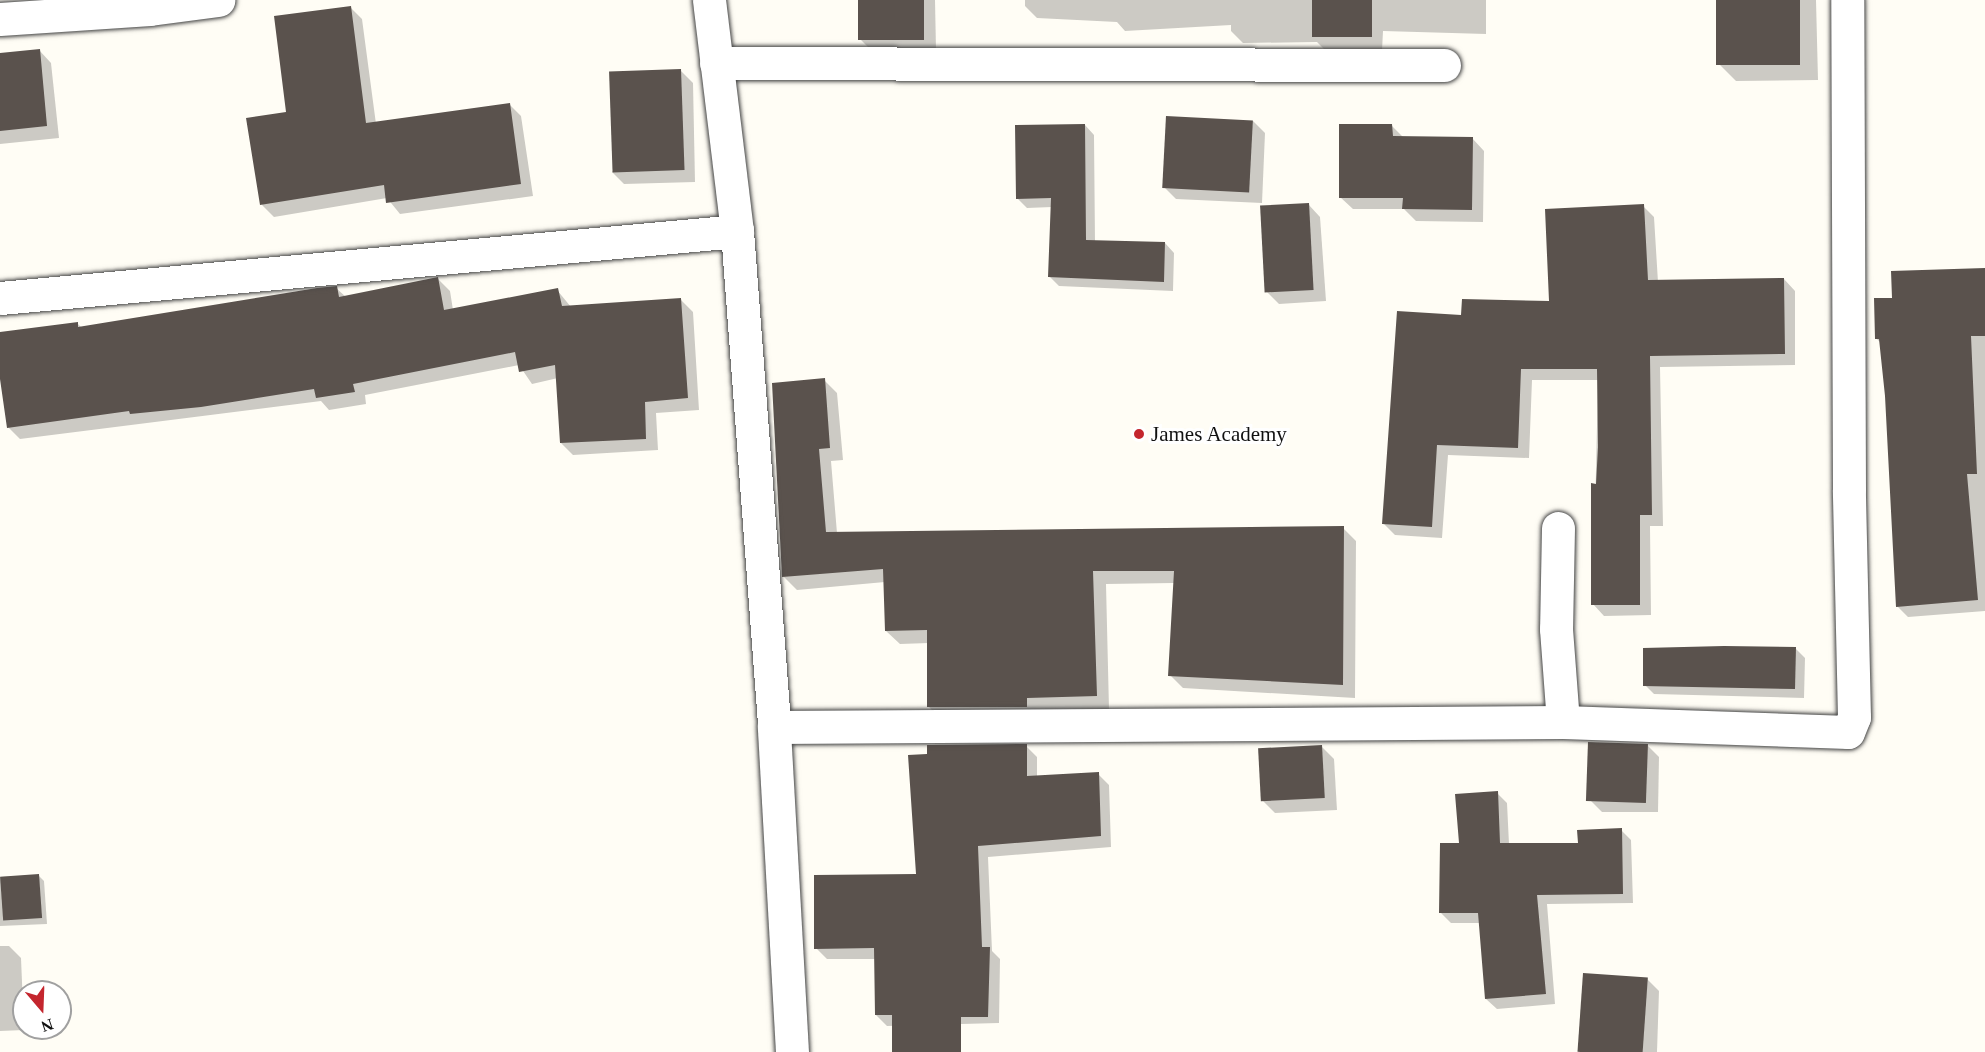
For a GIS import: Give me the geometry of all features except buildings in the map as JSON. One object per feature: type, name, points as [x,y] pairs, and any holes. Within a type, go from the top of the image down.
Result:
[{"type":"street","points":[[0,19],[150,9],[218,0]]},
{"type":"street","points":[[709,0],[737,231],[774,727],[792,1052]]},
{"type":"street","points":[[774,727],[1563,722],[1848,732],[1854,717],[1849,490],[1847,0]]},
{"type":"street","points":[[716,63],[1444,65]]},
{"type":"street","points":[[0,298],[737,231]]},
{"type":"street","points":[[1558,528],[1556,629],[1563,722]]},
{"type":"place","name":"James Academy","points":[[1139,434]]}]
